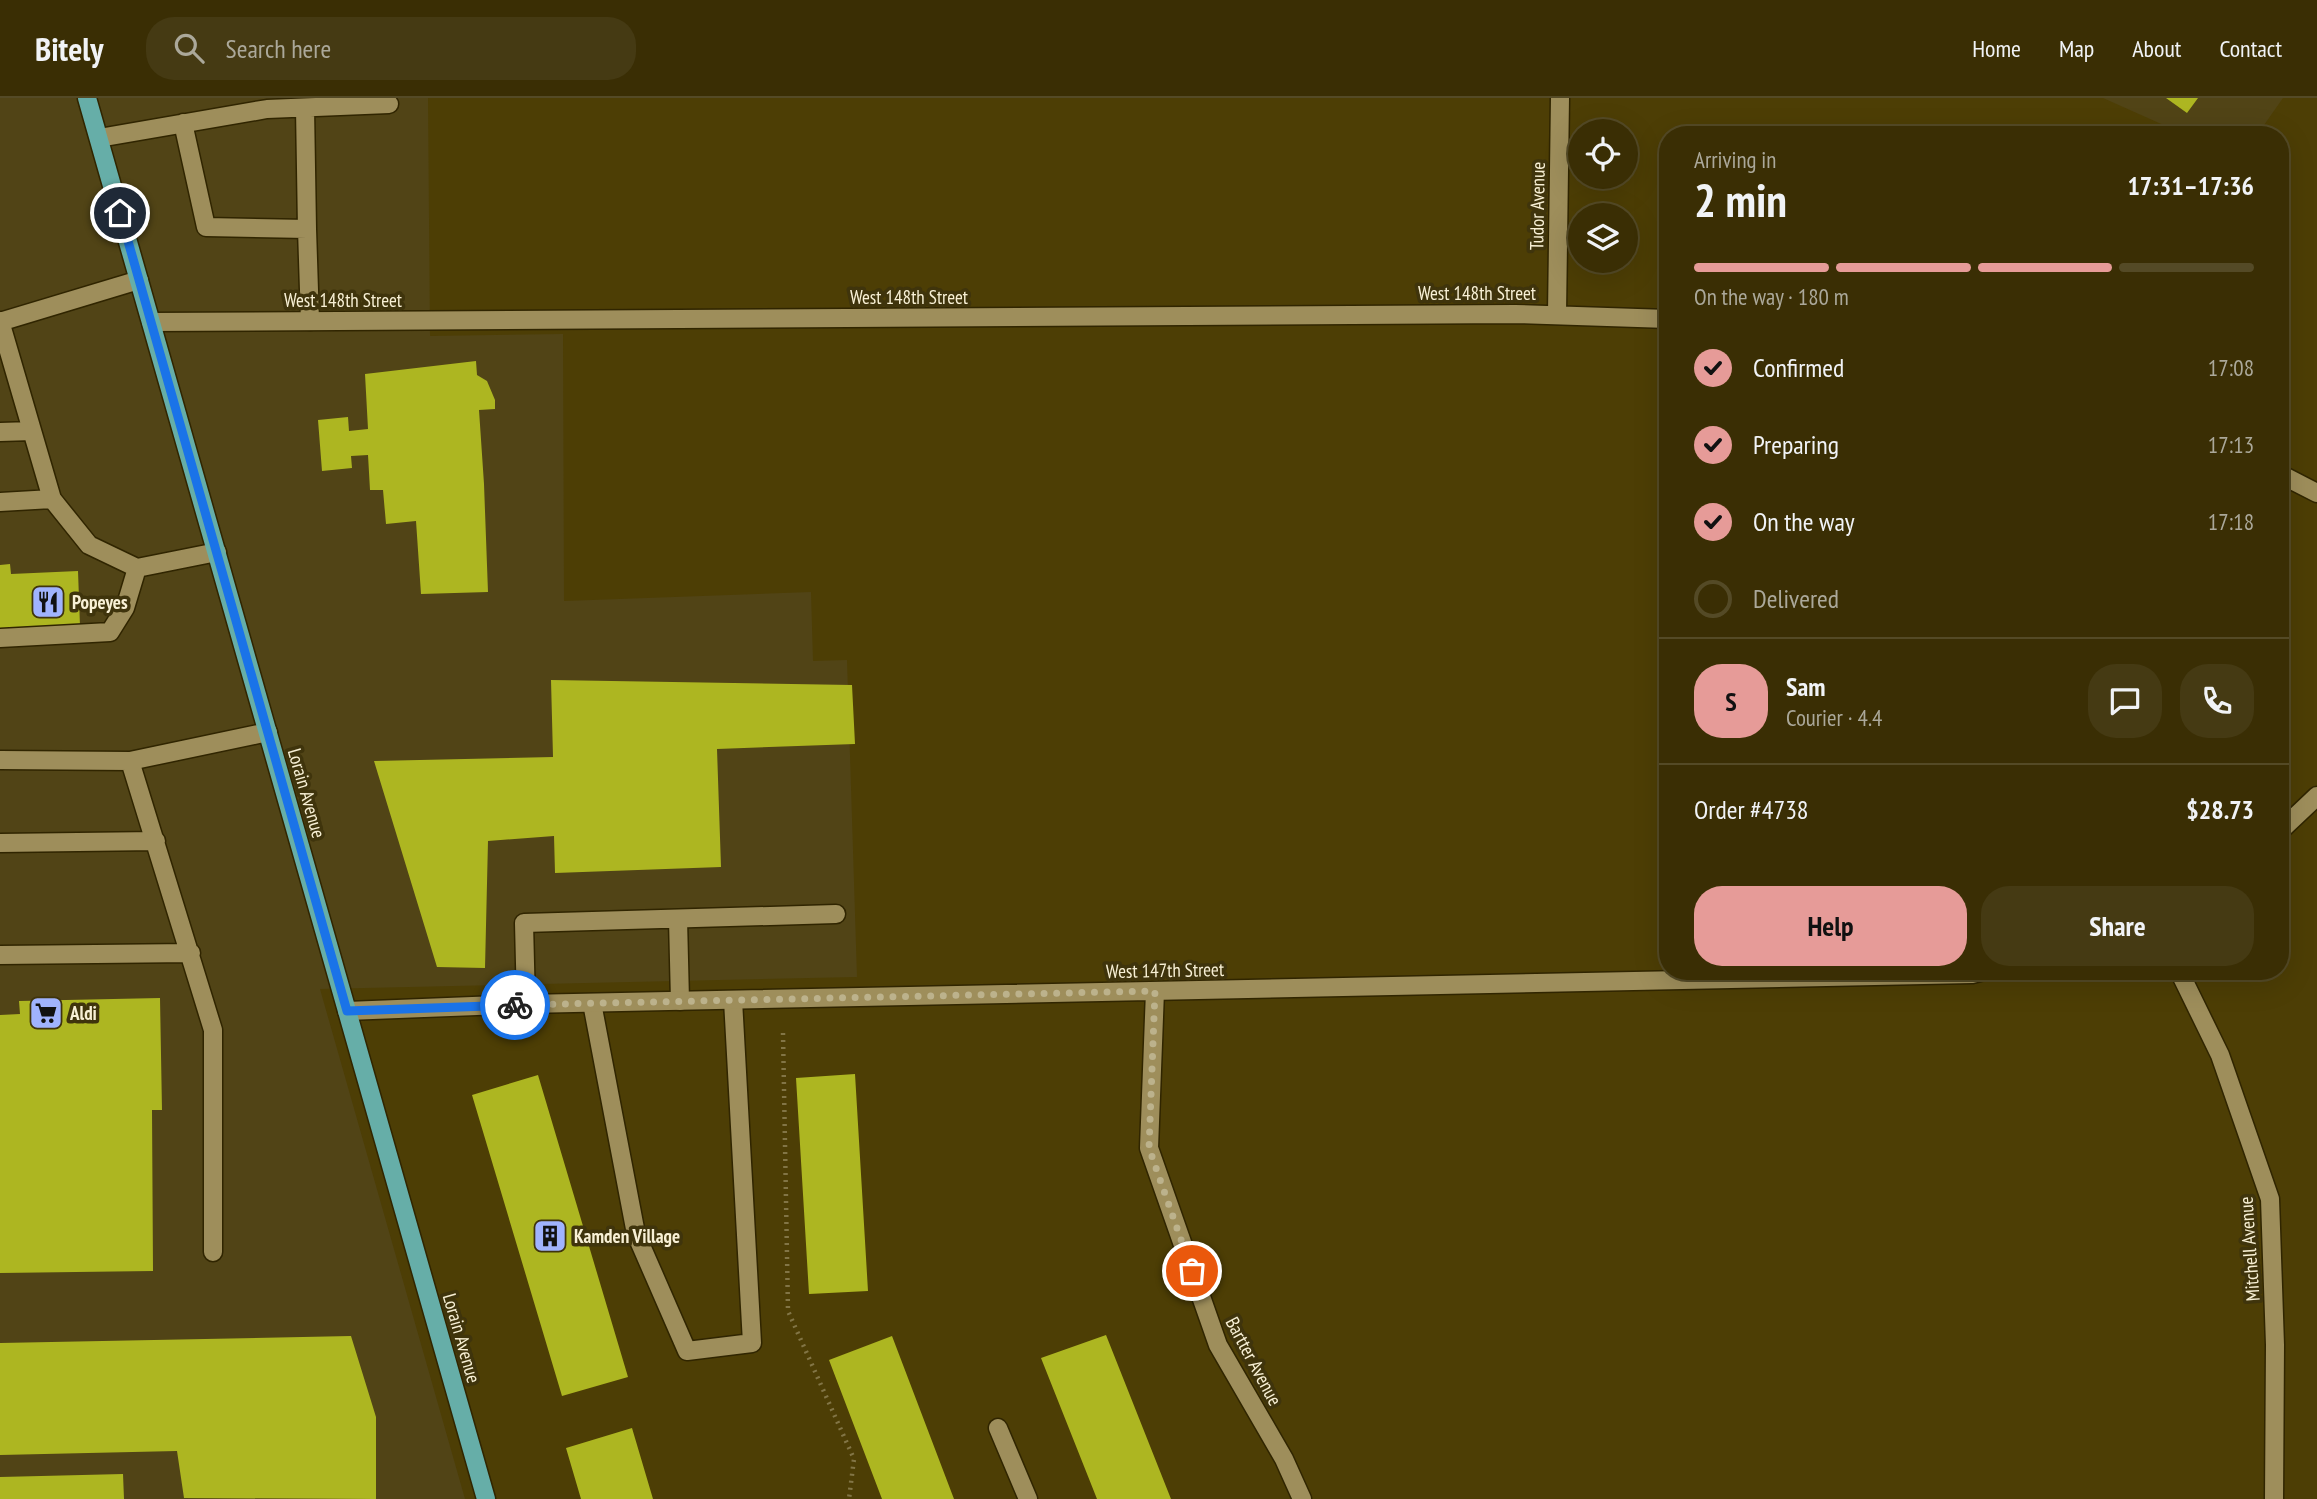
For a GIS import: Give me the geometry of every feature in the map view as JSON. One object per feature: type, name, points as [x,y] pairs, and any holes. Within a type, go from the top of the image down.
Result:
[{"type":"main road","name":"Lorain Avenue","points":[[88,98],[486,1499]]},
{"type":"street","name":"Tudor Avenue","points":[[1557,314],[1560,98]]},
{"type":"street","points":[[99,138],[267,110],[389,104]]},
{"type":"street","points":[[305,108],[310,321]]},
{"type":"street","points":[[183,122],[206,227],[307,229]]},
{"type":"street","points":[[139,280],[0,321],[52,499],[89,545],[137,568],[216,552]]},
{"type":"street","name":"West 148th Street","points":[[151,322],[1557,314],[1659,319]]},
{"type":"street","points":[[0,432],[32,431]]},
{"type":"street","points":[[2289,479],[2317,493]]},
{"type":"street","points":[[0,502],[52,499]]},
{"type":"street","points":[[0,638],[110,632],[125,608],[137,568]]},
{"type":"street","points":[[0,760],[130,761],[268,732]]},
{"type":"street","points":[[130,761],[213,1030],[213,1252]]},
{"type":"street","points":[[2289,822],[2317,796]]},
{"type":"street","points":[[0,843],[156,841]]},
{"type":"street","points":[[526,1004],[524,923],[836,914]]},
{"type":"street","points":[[678,919],[680,1001]]},
{"type":"street","points":[[0,955],[191,953]]},
{"type":"street","name":"West 147th Street","points":[[347,1011],[526,1004],[1675,980]]},
{"type":"street","name":"Mitchell Avenue","points":[[2183,980],[2220,1055],[2270,1199],[2275,1345],[2274,1499]]},
{"type":"street","name":"Bartter Avenue","points":[[1155,991],[1149,1148],[1217,1345],[1283,1458],[1302,1499]]},
{"type":"street","points":[[592,1003],[636,1234],[687,1351],[752,1343],[733,1000]]},
{"type":"street","points":[[998,1428],[1028,1499]]},
{"type":"path","points":[[783,1033],[788,1311],[854,1459],[849,1499]]},
{"type":"shaded area","points":[[0,98],[428,98],[430,336],[563,334],[564,601],[811,592],[813,661],[847,660],[857,977],[320,989],[465,1499],[0,1499]]},
{"type":"shaded area","points":[[2103,98],[2283,98],[2263,126],[2166,126]]},
{"type":"building","points":[[2166,98],[2198,98],[2187,113]]},
{"type":"building","points":[[476,361],[477,375],[487,381],[495,400],[495,409],[479,410],[488,592],[421,594],[416,521],[386,524],[383,490],[370,490],[368,455],[351,456],[352,468],[322,471],[318,420],[348,417],[349,431],[368,429],[365,374]]},
{"type":"building","points":[[10,564],[11,574],[78,571],[80,626],[0,630],[0,565]]},
{"type":"building","points":[[551,680],[852,685],[855,744],[717,749],[721,867],[555,873],[554,836],[488,841],[485,968],[437,967],[374,761],[553,757]]},
{"type":"building","points":[[160,998],[162,1110],[152,1110],[153,1271],[0,1273],[0,1015],[20,1014],[19,1001]]},
{"type":"building","points":[[855,1074],[868,1291],[809,1294],[796,1078]]},
{"type":"building","name":"Kamden Village","points":[[538,1075],[628,1377],[562,1396],[472,1095]]},
{"type":"building","points":[[1106,1335],[1171,1499],[1097,1499],[1041,1358]]},
{"type":"building","points":[[351,1336],[376,1417],[376,1499],[184,1498],[177,1451],[0,1455],[0,1343]]},
{"type":"building","points":[[892,1336],[954,1499],[882,1499],[829,1360]]},
{"type":"building","points":[[632,1428],[653,1499],[581,1499],[566,1448]]},
{"type":"building","points":[[123,1474],[124,1499],[0,1499],[0,1477]]},
{"type":"way so far","points":[[515,1005],[1155,991],[1149,1148],[1192,1271]]},
{"type":"place","name":"Popeyes","points":[[48,602]]},
{"type":"place","name":"Aldi","points":[[46,1013]]},
{"type":"place","name":"Kamden Village","points":[[550,1236]]},
{"type":"route","points":[[120,213],[347,1011],[515,1005]]}]
